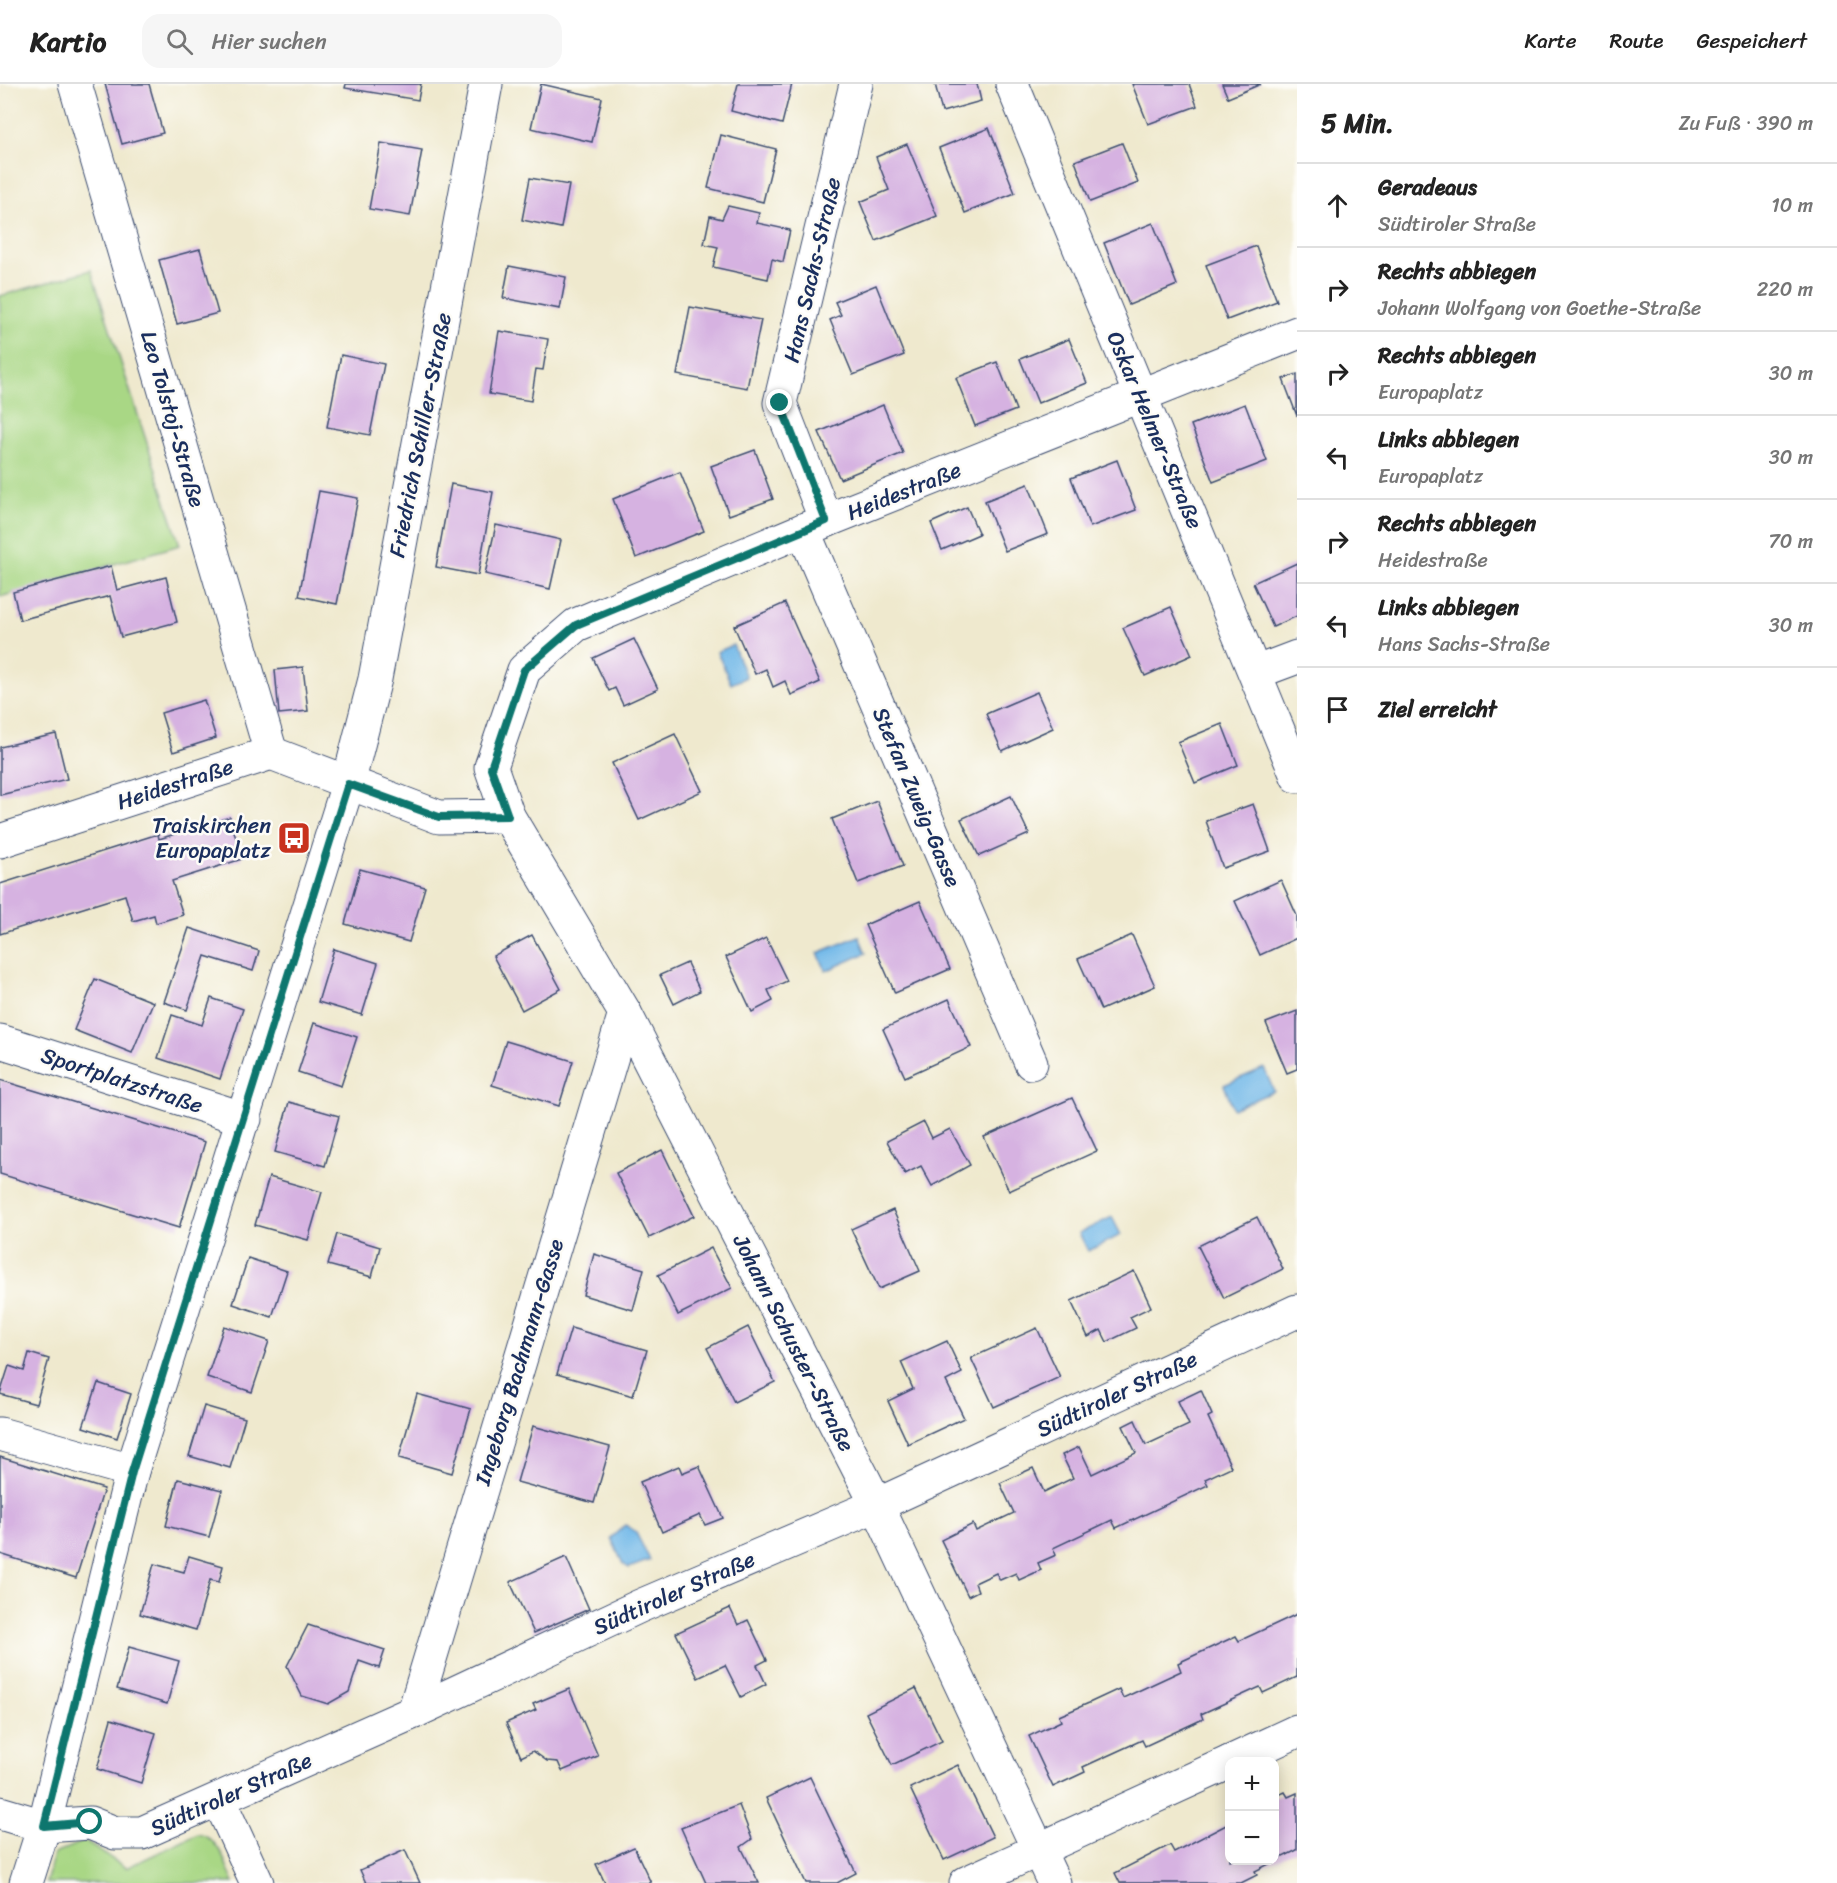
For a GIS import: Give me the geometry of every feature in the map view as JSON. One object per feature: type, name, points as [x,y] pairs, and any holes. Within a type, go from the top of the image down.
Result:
[{"type":"street","name":"Leo Tolstoj-Straße","points":[[75,84],[271,753]]},
{"type":"street","name":"Friedrich Schiller-Straße","points":[[26,1883],[44,1826],[132,1472],[245,1119],[348,784],[375,679],[486,84]]},
{"type":"street","name":"Hans Sachs-Straße","points":[[814,526],[780,403],[856,84]]},
{"type":"street","name":"Oskar Helmer-Straße","points":[[1012,84],[1140,397],[1257,672],[1297,776]]},
{"type":"street","name":"Heidestraße","points":[[524,670],[576,625],[814,526],[1297,333]]},
{"type":"street","name":"Stefan Zweig-Gasse","points":[[814,526],[1031,1063]]},
{"type":"street","points":[[1257,672],[1297,657]]},
{"type":"street","name":"Johann Schuster-Straße","points":[[524,670],[491,768],[508,816],[625,1013],[877,1505],[1054,1883]]},
{"type":"street","points":[[271,753],[439,817],[508,816]]},
{"type":"street","name":"Heidestraße","points":[[0,841],[271,753]]},
{"type":"street","name":"Ingeborg Bachmann-Gasse","points":[[414,1712],[625,1013]]},
{"type":"street","name":"Sportplatzstraße","points":[[0,1041],[245,1119]]},
{"type":"street","name":"Südtiroler Straße","points":[[44,1826],[90,1822],[115,1833],[142,1833],[414,1712],[640,1606],[877,1505],[1297,1311]]},
{"type":"street","points":[[0,1434],[132,1472]]},
{"type":"street","points":[[1241,1757],[1297,1731]]},
{"type":"street","points":[[966,1883],[1225,1764]]},
{"type":"street","points":[[219,1800],[257,1883]]},
{"type":"street","points":[[0,1813],[44,1826]]},
{"type":"green space","points":[[91,270],[180,545],[0,597],[0,296]]},
{"type":"green space","points":[[198,1834],[205,1836],[217,1846],[234,1883],[46,1883],[54,1854],[84,1841],[126,1868]]},
{"type":"water","points":[[733,645],[746,677],[731,684],[717,652]]},
{"type":"water","points":[[859,936],[866,953],[826,971],[818,953]]},
{"type":"water","points":[[1264,1068],[1274,1091],[1233,1109],[1224,1085]]},
{"type":"water","points":[[1112,1217],[1121,1235],[1088,1251],[1079,1233]]},
{"type":"water","points":[[625,1525],[635,1531],[650,1560],[629,1568],[623,1564],[611,1538]]},
{"type":"building","points":[[105,84],[149,84],[163,133],[122,144]]},
{"type":"building","points":[[346,84],[421,84],[418,100],[345,88]]},
{"type":"building","points":[[541,84],[602,98],[592,142],[531,128]]},
{"type":"building","points":[[738,84],[792,84],[782,124],[731,111]]},
{"type":"building","points":[[935,84],[977,84],[981,101],[942,112]]},
{"type":"building","points":[[1132,84],[1189,84],[1197,106],[1148,124]]},
{"type":"building","points":[[1222,84],[1261,84],[1228,98]]},
{"type":"building","points":[[989,128],[1015,193],[965,213],[939,148]]},
{"type":"building","points":[[721,135],[776,149],[763,202],[708,188]]},
{"type":"building","points":[[381,143],[422,150],[410,216],[369,209]]},
{"type":"building","points":[[1122,143],[1138,183],[1090,202],[1075,161]]},
{"type":"building","points":[[907,144],[937,216],[876,241],[860,202],[889,190],[876,157]]},
{"type":"building","points":[[530,178],[569,185],[561,228],[522,220]]},
{"type":"building","points":[[728,206],[759,213],[757,223],[790,230],[783,262],[772,259],[768,279],[713,267],[718,247],[704,244],[710,216],[722,219]]},
{"type":"building","points":[[1153,223],[1177,285],[1129,305],[1104,243]]},
{"type":"building","points":[[1256,246],[1277,301],[1227,320],[1206,265]]},
{"type":"building","points":[[200,249],[218,313],[177,324],[159,260]]},
{"type":"building","points":[[509,266],[566,277],[560,309],[503,298]]},
{"type":"building","points":[[876,285],[904,355],[853,375],[830,320],[841,315],[835,302]]},
{"type":"building","points":[[690,307],[761,320],[747,388],[677,375]]},
{"type":"building","points":[[499,331],[548,339],[543,370],[536,369],[531,401],[489,394]]},
{"type":"building","points":[[1069,339],[1087,383],[1038,403],[1020,359]]},
{"type":"building","points":[[341,355],[384,364],[370,435],[327,427]]},
{"type":"building","points":[[997,362],[1016,410],[975,426],[956,378]]},
{"type":"building","points":[[1297,374],[1297,416],[1283,379]]},
{"type":"building","points":[[1245,404],[1267,461],[1213,482],[1191,425]]},
{"type":"building","points":[[883,405],[903,453],[840,479],[819,432]]},
{"type":"building","points":[[755,450],[773,499],[729,515],[711,466]]},
{"type":"building","points":[[1117,460],[1136,510],[1090,527],[1071,478]]},
{"type":"building","points":[[680,472],[704,531],[636,558],[613,499]]},
{"type":"building","points":[[451,484],[493,492],[478,575],[436,567]]},
{"type":"building","points":[[1028,484],[1048,534],[1005,551],[985,501]]},
{"type":"building","points":[[319,491],[358,498],[337,604],[299,596]]},
{"type":"building","points":[[967,507],[979,534],[942,550],[931,523]]},
{"type":"building","points":[[496,525],[561,540],[550,589],[485,574]]},
{"type":"building","points":[[1297,563],[1297,616],[1273,627],[1253,583]]},
{"type":"building","points":[[111,566],[117,590],[166,577],[177,622],[121,637],[110,596],[20,620],[13,592]]},
{"type":"building","points":[[785,603],[820,682],[791,695],[785,681],[773,687],[766,669],[755,674],[734,626]]},
{"type":"building","points":[[1171,607],[1192,655],[1145,676],[1123,628]]},
{"type":"building","points":[[634,639],[658,689],[623,705],[615,688],[609,691],[593,658]]},
{"type":"building","points":[[303,667],[308,711],[279,714],[275,670]]},
{"type":"building","points":[[1037,692],[1053,728],[1002,751],[986,714]]},
{"type":"building","points":[[204,700],[216,738],[173,752],[161,713]]},
{"type":"building","points":[[1222,724],[1238,765],[1195,783],[1178,742]]},
{"type":"building","points":[[56,734],[67,779],[0,795],[0,747]]},
{"type":"building","points":[[675,734],[702,791],[639,820],[612,763]]},
{"type":"building","points":[[1011,796],[1029,834],[979,856],[961,819]]},
{"type":"building","points":[[877,801],[903,866],[858,883],[832,819]]},
{"type":"building","points":[[1253,804],[1270,851],[1223,868],[1206,821]]},
{"type":"building","points":[[230,817],[242,859],[172,881],[183,915],[156,923],[154,915],[133,921],[125,895],[0,934],[0,884],[158,834],[159,839]]},
{"type":"building","points":[[360,869],[425,887],[409,942],[345,924]]},
{"type":"building","points":[[1281,880],[1297,916],[1297,938],[1260,955],[1235,901]]},
{"type":"building","points":[[920,901],[950,969],[895,993],[865,925]]},
{"type":"building","points":[[189,928],[259,951],[253,971],[205,956],[187,1010],[164,1002]]},
{"type":"building","points":[[532,935],[561,989],[522,1010],[493,956]]},
{"type":"building","points":[[1132,935],[1155,986],[1101,1010],[1078,959]]},
{"type":"building","points":[[766,938],[787,981],[768,990],[773,1001],[752,1012],[726,957]]},
{"type":"building","points":[[334,949],[378,963],[362,1015],[318,1002]]},
{"type":"building","points":[[687,963],[700,991],[674,1004],[660,975]]},
{"type":"building","points":[[95,979],[153,1002],[132,1053],[74,1030]]},
{"type":"building","points":[[211,998],[243,1009],[220,1079],[158,1058],[172,1015],[202,1025]]},
{"type":"building","points":[[949,999],[971,1047],[905,1077],[883,1029]]},
{"type":"building","points":[[1297,1011],[1297,1069],[1287,1073],[1266,1023]]},
{"type":"building","points":[[314,1023],[357,1037],[341,1086],[298,1072]]},
{"type":"building","points":[[506,1041],[573,1061],[559,1106],[492,1085]]},
{"type":"building","points":[[0,1080],[205,1142],[179,1228],[0,1174]]},
{"type":"building","points":[[1072,1098],[1097,1151],[1009,1191],[984,1137]]},
{"type":"building","points":[[289,1102],[339,1116],[325,1166],[275,1152]]},
{"type":"building","points":[[924,1122],[932,1138],[950,1129],[970,1165],[932,1186],[921,1166],[905,1174],[887,1141]]},
{"type":"building","points":[[662,1150],[694,1216],[649,1238],[616,1173]]},
{"type":"building","points":[[269,1177],[322,1192],[308,1240],[255,1225]]},
{"type":"building","points":[[893,1210],[920,1271],[879,1289],[851,1229]]},
{"type":"building","points":[[1257,1217],[1283,1269],[1224,1298],[1198,1246]]},
{"type":"building","points":[[337,1234],[380,1247],[372,1277],[328,1265]]},
{"type":"building","points":[[711,1248],[732,1288],[678,1315],[658,1275]]},
{"type":"building","points":[[594,1254],[644,1269],[633,1310],[583,1295]]},
{"type":"building","points":[[248,1258],[287,1271],[272,1317],[233,1304]]},
{"type":"building","points":[[1134,1271],[1151,1307],[1130,1317],[1136,1328],[1107,1342],[1101,1330],[1088,1337],[1071,1301]]},
{"type":"building","points":[[224,1326],[269,1341],[252,1392],[207,1377]]},
{"type":"building","points":[[748,1327],[775,1382],[734,1402],[707,1348]]},
{"type":"building","points":[[571,1328],[647,1350],[633,1396],[557,1374]]},
{"type":"building","points":[[1037,1328],[1060,1377],[994,1407],[971,1358]]},
{"type":"building","points":[[947,1341],[962,1373],[946,1381],[964,1418],[908,1444],[888,1401],[913,1389],[901,1362]]},
{"type":"building","points":[[29,1353],[49,1359],[36,1404],[0,1394],[9,1366],[24,1371]]},
{"type":"building","points":[[98,1383],[131,1394],[117,1438],[83,1427]]},
{"type":"building","points":[[1201,1390],[1212,1415],[1208,1417],[1231,1467],[1205,1479],[1208,1485],[1116,1528],[1112,1520],[1053,1548],[1056,1555],[1038,1563],[1041,1570],[1019,1580],[1016,1573],[1000,1580],[996,1573],[975,1583],[978,1591],[968,1596],[941,1540],[973,1524],[976,1531],[1014,1513],[1000,1483],[1033,1468],[1044,1492],[1073,1478],[1062,1455],[1079,1447],[1092,1474],[1136,1453],[1123,1426],[1135,1420],[1146,1445],[1189,1425],[1178,1401]]},
{"type":"building","points":[[417,1394],[471,1409],[452,1473],[399,1458]]},
{"type":"building","points":[[204,1406],[245,1418],[230,1468],[189,1456]]},
{"type":"building","points":[[533,1426],[610,1447],[594,1503],[517,1482]]},
{"type":"building","points":[[0,1457],[104,1489],[76,1578],[0,1554]]},
{"type":"building","points":[[679,1466],[682,1473],[699,1466],[723,1518],[705,1525],[700,1515],[662,1532],[640,1482]]},
{"type":"building","points":[[178,1479],[222,1490],[209,1537],[166,1526]]},
{"type":"building","points":[[189,1556],[223,1566],[219,1582],[210,1580],[196,1630],[140,1614],[154,1564],[184,1572]]},
{"type":"building","points":[[566,1557],[589,1609],[534,1633],[510,1582]]},
{"type":"building","points":[[730,1608],[738,1625],[748,1620],[767,1660],[757,1665],[766,1684],[741,1697],[725,1665],[698,1678],[676,1633]]},
{"type":"building","points":[[1297,1614],[1297,1677],[1263,1693],[1260,1687],[1201,1714],[1203,1719],[1145,1746],[1142,1740],[1083,1767],[1085,1772],[1053,1787],[1029,1736],[1061,1721],[1059,1716],[1119,1689],[1123,1698],[1181,1671],[1178,1663],[1236,1636],[1239,1641]]},
{"type":"building","points":[[308,1625],[385,1650],[379,1668],[359,1661],[349,1692],[328,1704],[302,1696],[287,1666]]},
{"type":"building","points":[[129,1647],[179,1661],[167,1704],[117,1689]]},
{"type":"building","points":[[916,1688],[942,1741],[892,1765],[866,1713]]},
{"type":"building","points":[[569,1689],[598,1756],[562,1771],[558,1762],[547,1761],[533,1751],[521,1757],[506,1723],[536,1710],[533,1704]]},
{"type":"building","points":[[111,1719],[156,1733],[141,1783],[97,1769]]},
{"type":"building","points":[[958,1765],[993,1837],[944,1860],[910,1788]]},
{"type":"building","points":[[810,1777],[856,1873],[837,1883],[806,1883],[766,1798]]},
{"type":"building","points":[[1285,1792],[1288,1797],[1297,1793],[1297,1850],[1279,1859],[1279,1811],[1279,1795]]},
{"type":"building","points":[[739,1805],[752,1839],[741,1847],[759,1883],[706,1883],[681,1828]]},
{"type":"building","points":[[1225,1826],[1225,1865],[1267,1865],[1255,1871],[1257,1875],[1241,1883],[1120,1883],[1115,1873],[1170,1845],[1174,1852]]},
{"type":"building","points":[[634,1847],[651,1883],[605,1883],[596,1864]]},
{"type":"building","points":[[405,1850],[420,1883],[366,1883],[360,1870]]},
{"type":"place","name":"Traiskirchen Europaplatz","points":[[294,838]]},
{"type":"route","points":[[90,1822],[44,1826],[132,1472],[245,1119],[348,784],[439,817],[508,816],[491,768],[524,670],[576,625],[826,521],[780,403]]}]
